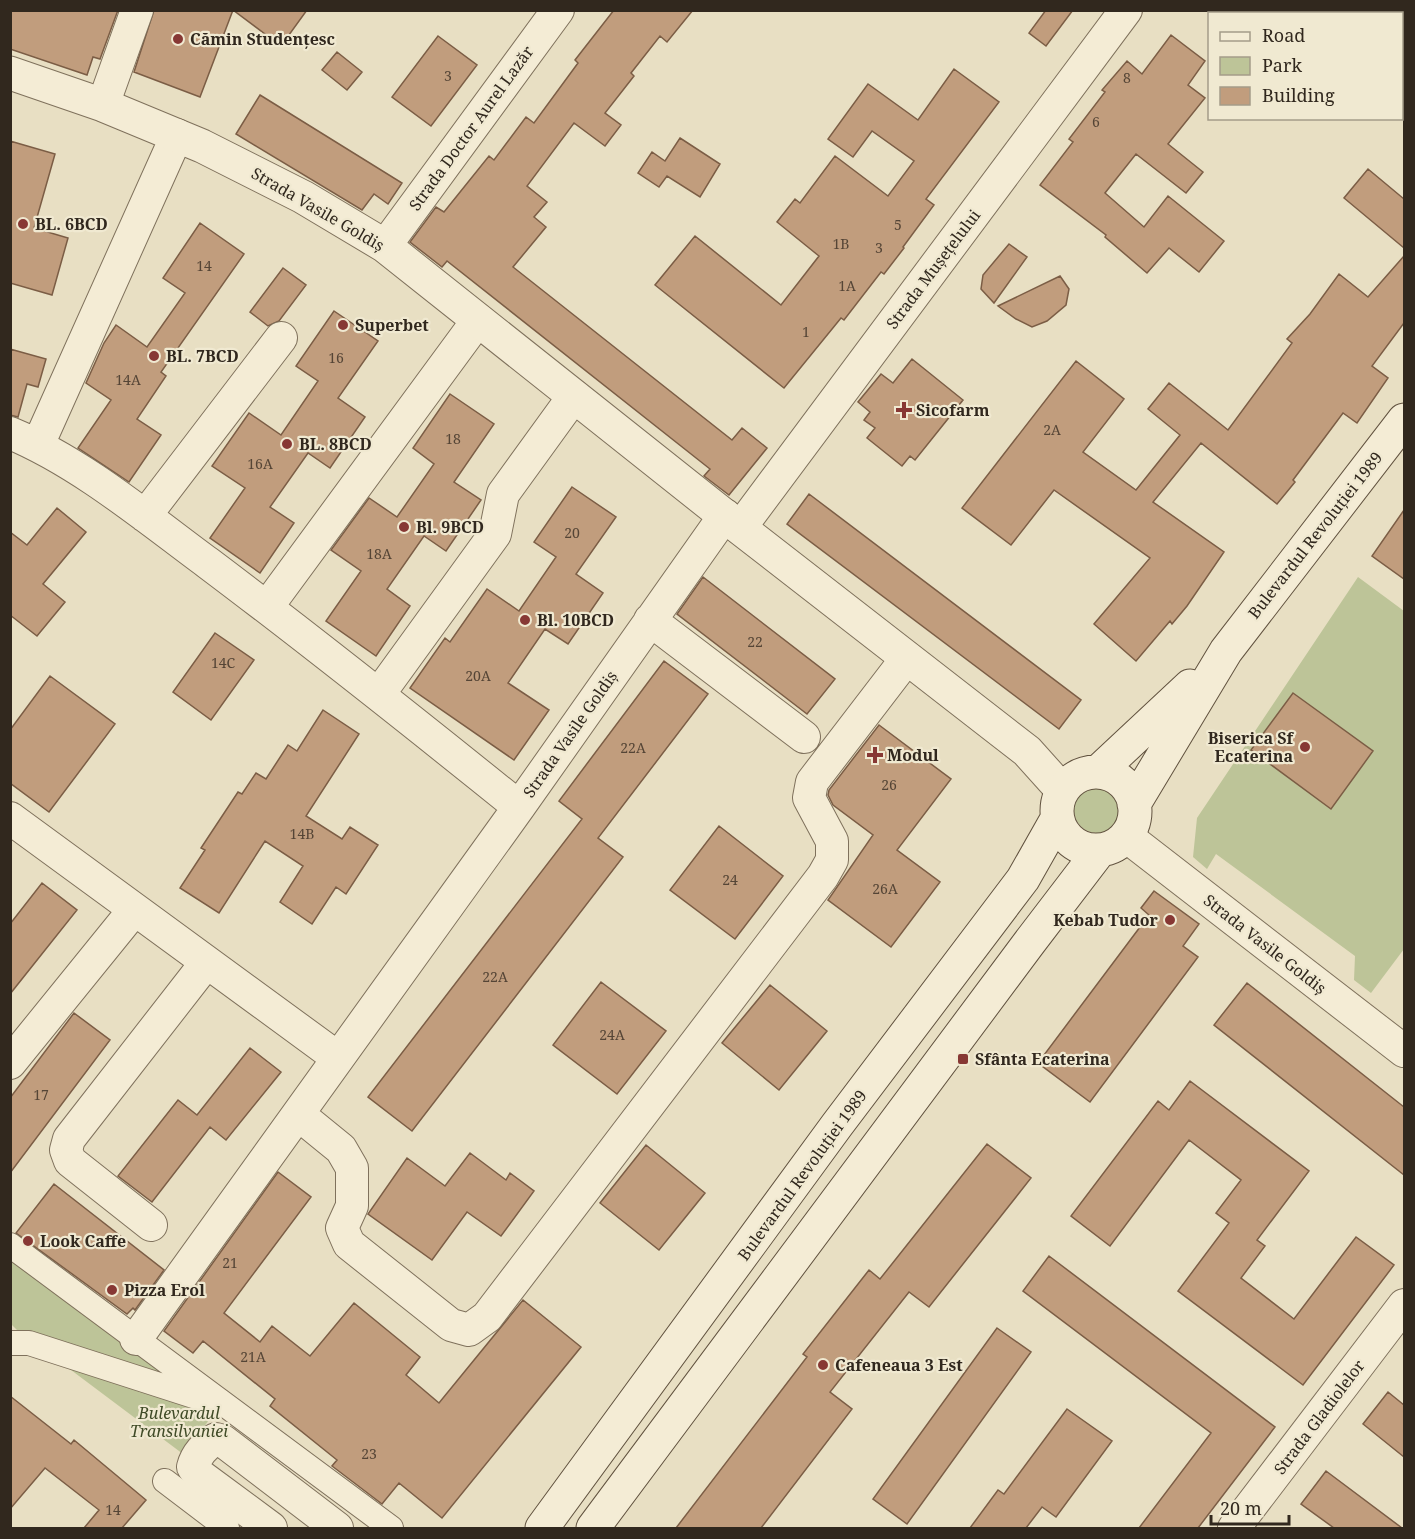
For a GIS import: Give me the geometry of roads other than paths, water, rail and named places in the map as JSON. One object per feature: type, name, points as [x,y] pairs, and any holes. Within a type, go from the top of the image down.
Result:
[{"type":"main road","name":"Strada Vasile Goldiș","points":[[10,73],[103,105],[177,135],[269,178],[385,246],[732,522],[1027,751],[1060,804]]},
{"type":"main road","name":"Bulevardul Revoluției 1989","points":[[1134,804],[1226,651],[1404,420]]},
{"type":"main road","name":"Bulevardul Revoluției 1989","points":[[1098,772],[1135,740],[1226,651]]},
{"type":"main road","points":[[593,1528],[1029,943],[1113,843],[1132,827],[1135,816],[1134,804],[1130,792],[1121,782],[1111,775],[1098,772],[1077,776],[1060,804],[1061,830],[1077,846],[1089,850],[1113,843]]},
{"type":"main road","name":"Bulevardul Revoluției 1989","points":[[542,1528],[837,1125],[1023,879],[1060,804]]},
{"type":"street","points":[[103,105],[137,10]]},
{"type":"street","name":"Strada Doctor Aurel Lazăr","points":[[385,246],[558,10]]},
{"type":"street","name":"Strada Mușețelului","points":[[732,522],[1126,10]]},
{"type":"street","name":"Strada Vasile Goldiș","points":[[177,135],[24,439],[145,516],[379,694],[519,807],[650,620],[732,522]]},
{"type":"street","points":[[267,608],[478,320]]},
{"type":"street","points":[[145,516],[281,338]]},
{"type":"street","points":[[379,694],[495,534],[502,494],[574,396]]},
{"type":"street","points":[[650,620],[804,737]]},
{"type":"street","points":[[298,1114],[341,1149],[352,1168],[352,1206],[342,1228],[349,1244],[451,1325],[469,1330],[478,1324],[487,1317],[823,876],[832,860],[832,841],[809,798],[812,782],[907,658]]},
{"type":"street","points":[[136,1339],[519,807]]},
{"type":"street","points":[[10,818],[338,1058]]},
{"type":"street","name":"Strada Vasile Goldiș","points":[[1113,843],[1404,1051]]},
{"type":"street","points":[[10,1064],[134,910]]},
{"type":"street","points":[[151,1225],[70,1161],[66,1150],[69,1139],[206,963]]},
{"type":"street","points":[[10,1245],[390,1528]]},
{"type":"street","name":"Strada Gladiolelor","points":[[1234,1528],[1404,1305]]},
{"type":"street","points":[[10,1343],[30,1343],[228,1407]]},
{"type":"street","points":[[271,1528],[198,1474],[193,1467],[195,1460],[207,1444],[216,1439],[223,1441],[337,1528]]},
{"type":"street","points":[[165,1481],[227,1528]]},
{"type":"place","name":"Cămin Studențesc","points":[[178,39]]},
{"type":"place","name":"BL. 6BCD","points":[[23,224]]},
{"type":"place","name":"Superbet","points":[[343,325]]},
{"type":"place","name":"BL. 7BCD","points":[[154,356]]},
{"type":"place","name":"Sicofarm","points":[[904,410]]},
{"type":"place","name":"BL. 8BCD","points":[[287,444]]},
{"type":"place","name":"Bl. 9BCD","points":[[404,527]]},
{"type":"place","name":"Bl. 10BCD","points":[[525,620]]},
{"type":"place","name":"Biserica Sf Ecaterina","points":[[1305,747]]},
{"type":"place","name":"Modul","points":[[875,755]]},
{"type":"place","name":"Kebab Tudor","points":[[1170,920]]},
{"type":"place","name":"Sfânta Ecaterina","points":[[963,1059]]},
{"type":"place","name":"Look Caffe","points":[[28,1241]]},
{"type":"place","name":"Pizza Erol","points":[[112,1290]]},
{"type":"place","name":"Cafeneaua 3 Est","points":[[823,1365]]},
{"type":"park label","name":"Bulevardul Transilvaniei","points":[[179,1422]]}]
